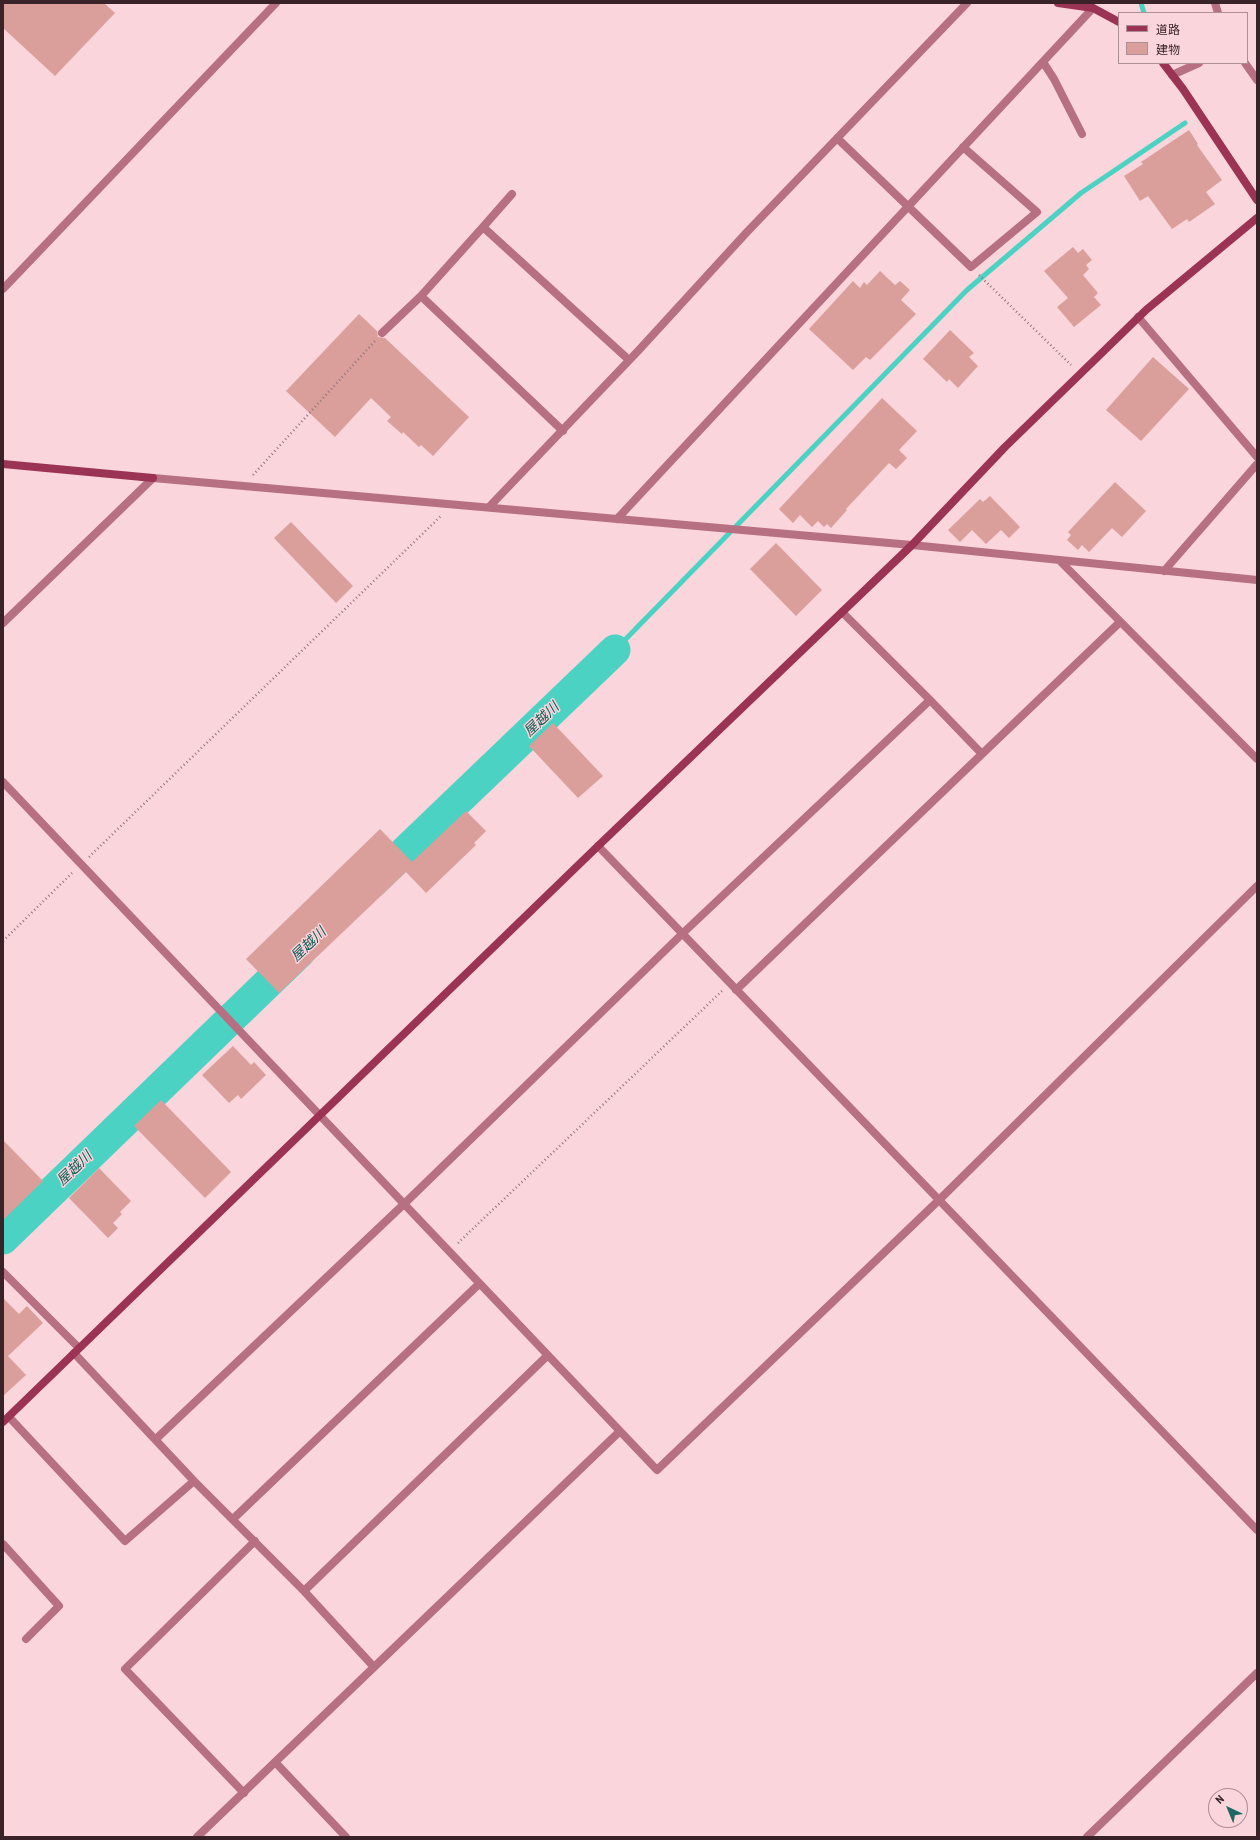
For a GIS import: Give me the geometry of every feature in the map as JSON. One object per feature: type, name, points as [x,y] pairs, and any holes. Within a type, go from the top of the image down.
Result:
[{"type":"street","points":[[3,289],[276,3]]},
{"type":"street","points":[[489,507],[563,431],[747,232],[967,3]]},
{"type":"street","points":[[1058,3],[1093,8],[1118,21]]},
{"type":"street","points":[[617,519],[1093,8]]},
{"type":"street","points":[[1043,62],[1054,79],[1082,134]]},
{"type":"street","points":[[1164,64],[1257,200]]},
{"type":"street","points":[[1172,75],[1197,64]]},
{"type":"street","points":[[1246,64],[1257,80]]},
{"type":"street","points":[[837,138],[971,267],[1037,212],[964,147]]},
{"type":"street","points":[[382,333],[421,296],[512,194]]},
{"type":"street","points":[[194,1481],[125,1541],[6,1420],[76,1350],[912,545],[1005,447],[1138,318],[1257,218]]},
{"type":"street","points":[[482,227],[629,360]]},
{"type":"street","points":[[421,296],[563,431]]},
{"type":"street","points":[[1138,318],[1257,457]]},
{"type":"street","points":[[3,464],[242,487],[489,507],[912,545],[1061,562],[1257,580]]},
{"type":"street","points":[[1164,571],[1257,464]]},
{"type":"street","points":[[3,623],[153,478]]},
{"type":"street","points":[[1061,562],[1257,759]]},
{"type":"street","points":[[842,612],[982,754]]},
{"type":"street","points":[[733,987],[982,754],[1120,622]]},
{"type":"street","points":[[156,1439],[404,1204],[682,934],[930,700]]},
{"type":"street","points":[[3,782],[225,1014],[619,1432],[657,1470],[939,1200],[1257,886]]},
{"type":"street","points":[[598,846],[1257,1530]]},
{"type":"street","points":[[3,1272],[76,1350],[194,1481],[304,1591],[374,1666]]},
{"type":"street","points":[[232,1519],[479,1284]]},
{"type":"street","points":[[304,1591],[548,1356]]},
{"type":"street","points":[[197,1837],[619,1432]]},
{"type":"street","points":[[244,1793],[125,1669],[255,1541]]},
{"type":"street","points":[[3,1544],[59,1606],[26,1639]]},
{"type":"street","points":[[1087,1837],[1257,1673]]},
{"type":"street","points":[[275,1762],[346,1837]]},
{"type":"path","points":[[989,285],[1080,374]]},
{"type":"path","points":[[242,487],[382,333]]},
{"type":"path","points":[[3,941],[454,504]]},
{"type":"path","points":[[449,1252],[733,987]]},
{"type":"building","points":[[3,3],[104,3],[115,13],[55,76],[3,28]]},
{"type":"building","points":[[1189,130],[1198,144],[1197,145],[1222,180],[1206,192],[1215,204],[1189,222],[1187,219],[1172,229],[1148,196],[1140,201],[1124,176],[1143,164],[1141,162]]},
{"type":"building","points":[[1073,247],[1078,253],[1083,249],[1092,260],[1086,265],[1089,269],[1083,275],[1098,293],[1094,297],[1101,305],[1074,327],[1057,307],[1068,298],[1044,271]]},
{"type":"building","points":[[880,271],[895,285],[900,281],[910,290],[901,300],[916,314],[870,360],[866,357],[853,370],[809,329],[853,281],[860,288],[864,282],[867,285]]},
{"type":"building","points":[[359,314],[377,331],[378,337],[385,338],[469,417],[433,456],[421,445],[419,447],[403,432],[402,434],[387,421],[391,417],[371,398],[335,437],[286,391]]},
{"type":"building","points":[[950,330],[974,353],[969,357],[978,366],[958,388],[949,379],[947,382],[923,359]]},
{"type":"building","points":[[1153,357],[1189,389],[1141,441],[1106,410]]},
{"type":"building","points":[[882,398],[917,431],[899,450],[907,458],[896,469],[889,463],[846,509],[847,510],[831,528],[827,524],[824,527],[818,521],[812,527],[800,515],[793,523],[779,509]]},
{"type":"building","points":[[1115,482],[1146,511],[1122,537],[1112,528],[1089,552],[1082,545],[1078,550],[1067,540],[1071,535],[1068,532]]},
{"type":"building","points":[[990,496],[1020,527],[1009,538],[1001,530],[986,544],[972,530],[960,542],[948,530],[980,499],[983,502]]},
{"type":"building","points":[[291,522],[353,586],[336,603],[274,538]]},
{"type":"building","points":[[776,543],[822,590],[796,616],[750,569]]},
{"type":"building","points":[[553,723],[603,776],[578,798],[529,746]]},
{"type":"building","points":[[466,811],[486,831],[474,843],[476,845],[426,893],[406,872],[279,993],[246,959],[380,829],[412,862]]},
{"type":"building","points":[[233,1046],[251,1065],[254,1062],[266,1075],[241,1099],[238,1095],[229,1103],[202,1075]]},
{"type":"building","points":[[161,1100],[231,1172],[205,1198],[134,1126]]},
{"type":"building","points":[[3,1140],[43,1181],[3,1220]]},
{"type":"building","points":[[99,1168],[131,1201],[120,1212],[122,1214],[113,1223],[118,1228],[108,1238],[69,1198]]},
{"type":"building","points":[[3,1298],[19,1314],[27,1306],[43,1323],[8,1356],[26,1375],[3,1396]]},
{"type":"waterway","points":[[1141,3],[1144,12]]},
{"type":"waterway","points":[[615,650],[967,290],[1081,193],[1185,123]]},
{"type":"waterway","name":"屋越川","points":[[373,882],[615,650]]},
{"type":"waterway","name":"屋越川","points":[[3,1239],[300,952]]}]
